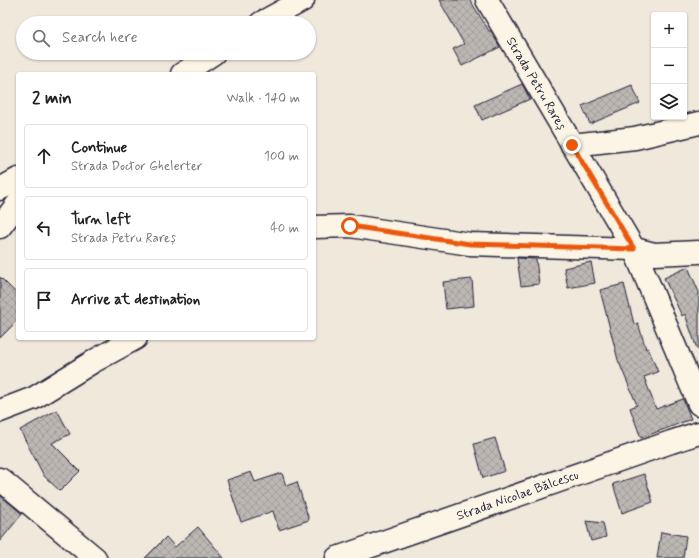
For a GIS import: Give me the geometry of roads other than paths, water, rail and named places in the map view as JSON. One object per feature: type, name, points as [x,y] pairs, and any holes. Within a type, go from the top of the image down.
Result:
[{"type":"street","points":[[274,16],[303,0]]},
{"type":"street","name":"Strada Petru Rareș","points":[[488,0],[634,249],[699,404]]},
{"type":"street","points":[[185,72],[203,60]]},
{"type":"street","points":[[572,145],[635,138],[699,123]]},
{"type":"street","points":[[0,188],[16,180]]},
{"type":"street","points":[[0,227],[16,206]]},
{"type":"street","points":[[316,227],[350,226],[470,244],[634,249],[654,254],[699,252]]},
{"type":"street","points":[[0,411],[34,398],[94,361],[132,340]]},
{"type":"street","name":"Strada Nicolae Bălcescu","points":[[337,558],[699,433]]},
{"type":"street","points":[[0,480],[95,558]]}]
